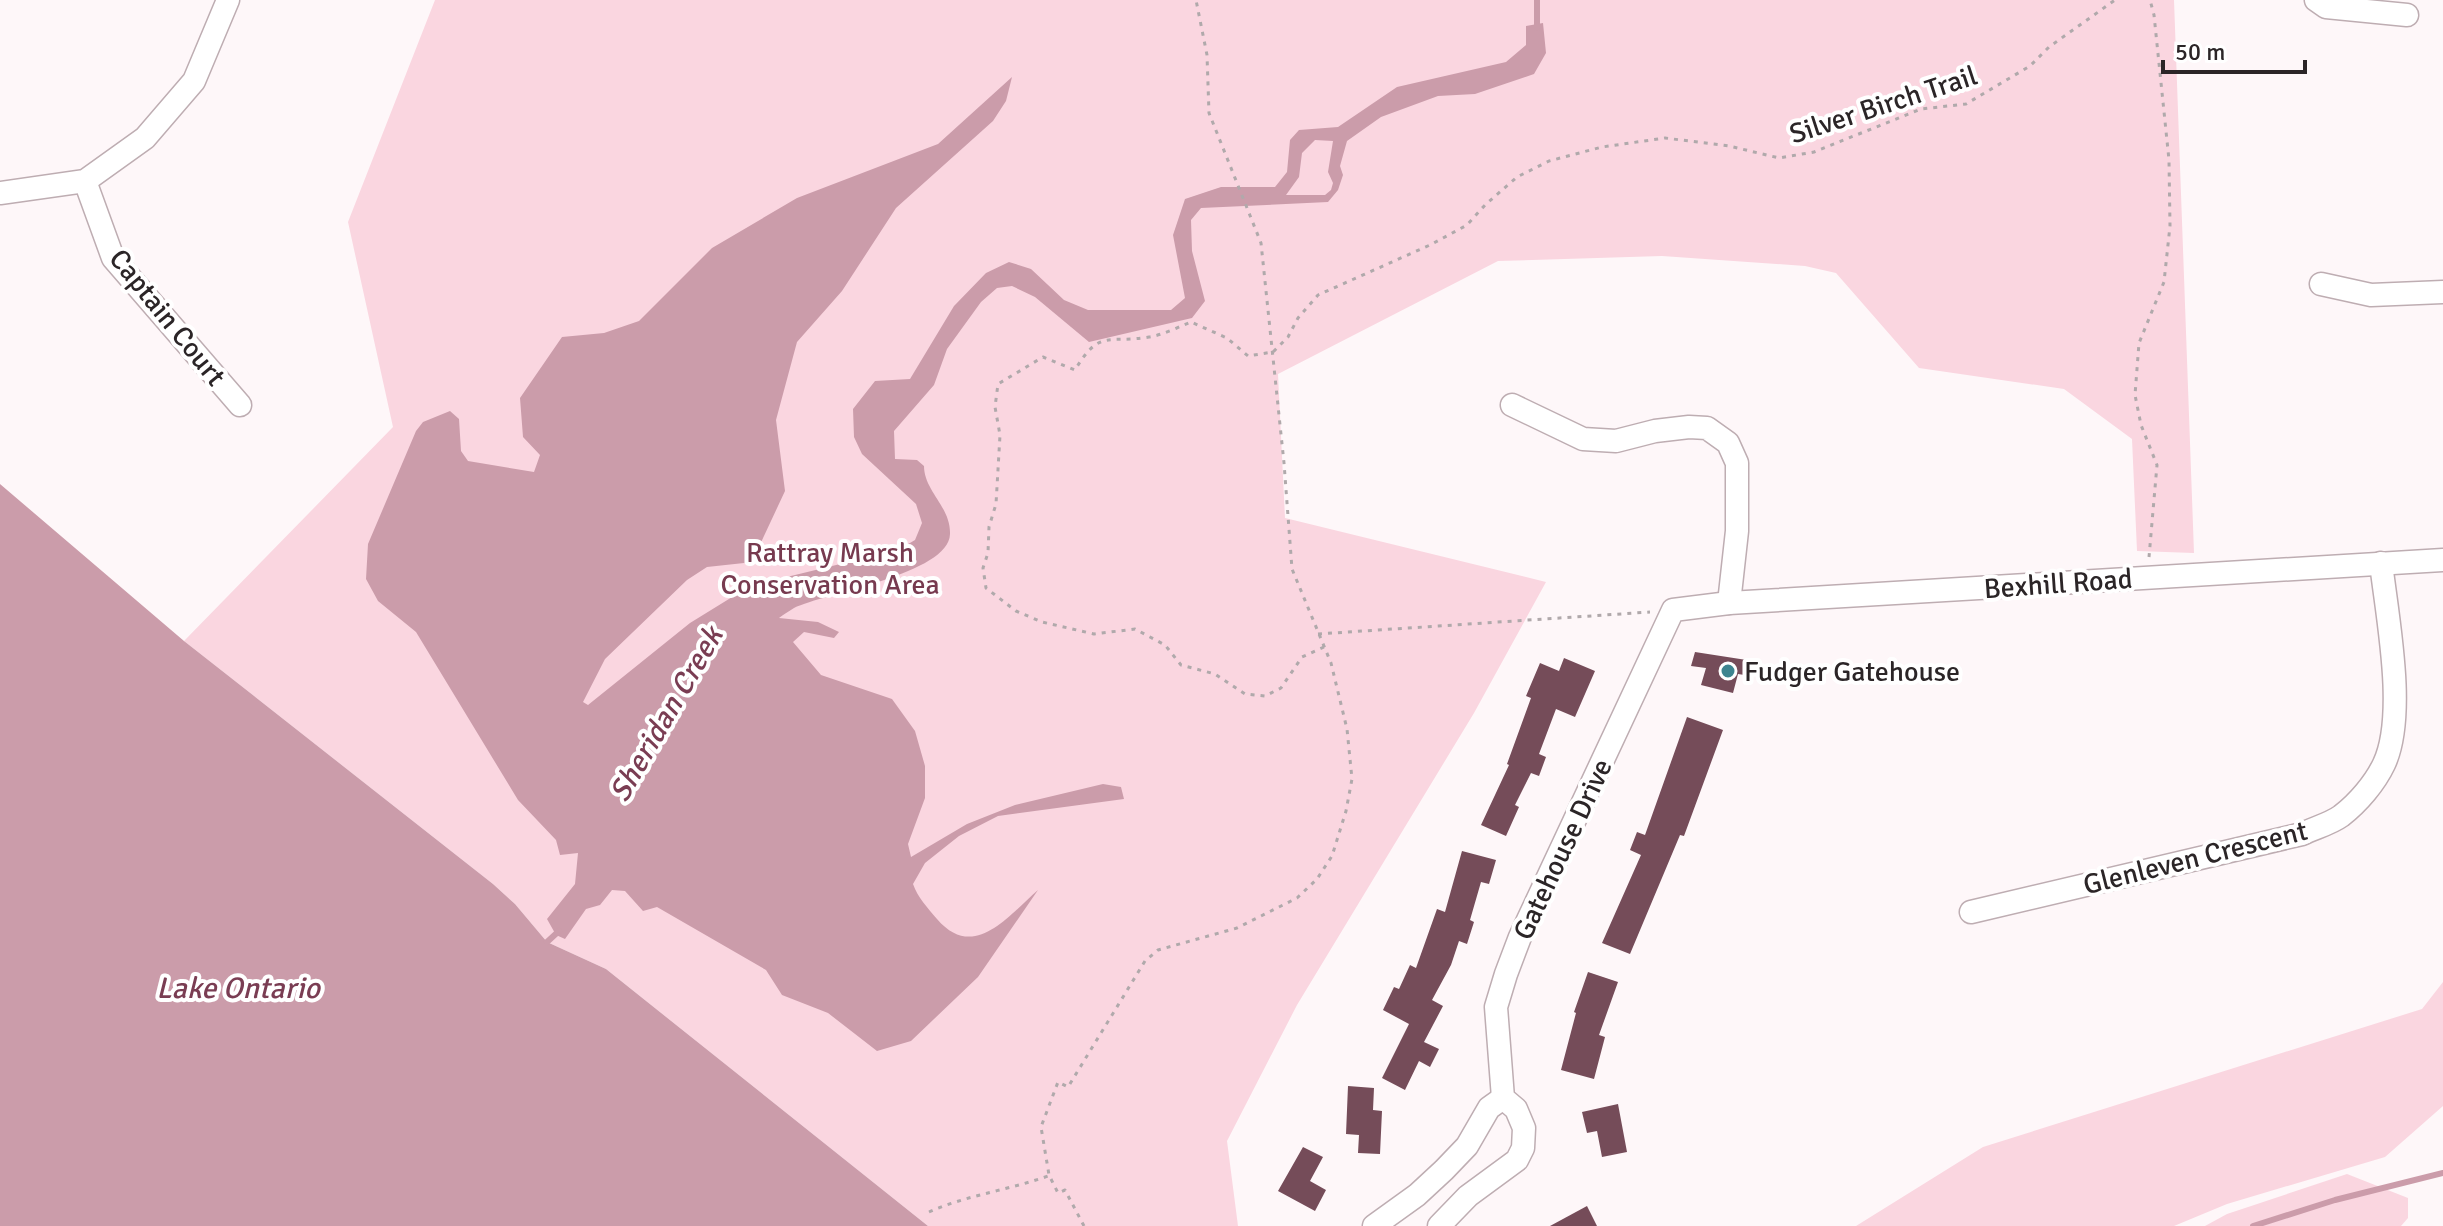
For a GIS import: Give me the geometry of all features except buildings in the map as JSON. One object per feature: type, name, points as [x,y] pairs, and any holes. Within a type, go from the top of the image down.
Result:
[{"type":"street","points":[[0,193],[85,181],[145,138],[194,81],[228,0]]},
{"type":"street","points":[[2316,0],[2326,7],[2407,15]]},
{"type":"street","name":"Captain Court","points":[[85,181],[113,258],[240,405]]},
{"type":"street","points":[[2321,284],[2371,295],[2443,292]]},
{"type":"street","points":[[1512,405],[1583,439],[1616,441],[1655,431],[1689,427],[1707,428],[1728,443],[1737,463],[1737,531],[1729,603]]},
{"type":"street","name":"Bexhill Road","points":[[1673,610],[1729,603],[2443,560]]},
{"type":"street","name":"Glenleven Crescent","points":[[1971,912],[2302,834],[2339,817],[2362,796],[2384,763],[2392,728],[2395,692],[2381,563]]},
{"type":"street","name":"Gatehouse Drive","points":[[1439,1226],[1468,1196],[1517,1160],[1523,1148],[1524,1128],[1516,1109],[1503,1098],[1496,1007],[1520,937],[1673,610]]},
{"type":"street","points":[[1374,1226],[1417,1195],[1444,1170],[1467,1146],[1489,1108],[1503,1098]]},
{"type":"path","points":[[1084,1226],[1065,1190],[1058,1193],[1049,1175],[1041,1127],[1058,1082],[1068,1087],[1145,961],[1158,950],[1237,928],[1297,898],[1317,879],[1332,856],[1352,779],[1347,729],[1339,697],[1324,647],[1292,569],[1261,243],[1209,113],[1207,55],[1196,0]]},
{"type":"path","name":"Silver Birch Trail","points":[[1273,352],[1288,337],[1298,318],[1318,295],[1467,225],[1517,177],[1549,161],[1602,147],[1665,138],[1729,146],[1779,158],[1814,152],[1921,109],[1966,104],[2030,66],[2049,47],[2115,0]]},
{"type":"path","points":[[2148,577],[2157,465],[2141,425],[2135,395],[2139,343],[2164,282],[2170,226],[2169,160],[2150,0]]},
{"type":"path","points":[[1273,352],[1248,356],[1227,338],[1191,322],[1151,337],[1104,339],[1086,350],[1075,370],[1043,357],[998,384],[995,407],[1000,435],[996,504],[983,568],[986,588],[1016,611],[1042,622],[1094,634],[1135,629],[1165,645],[1181,665],[1215,674],[1245,694],[1265,696],[1281,688],[1302,657],[1324,647]]},
{"type":"path","points":[[1318,634],[1673,610]]},
{"type":"path","points":[[929,1212],[975,1196],[1015,1188],[1049,1175]]},
{"type":"green space","name":"Rattray Marsh Conservation Area","points":[[435,0],[2174,0],[2194,553],[2137,551],[2132,439],[2064,389],[1919,368],[1836,273],[1805,266],[1662,256],[1498,261],[1278,374],[1285,518],[1546,582],[1474,713],[1297,1005],[1227,1141],[1238,1226],[928,1226],[606,969],[547,942],[515,904],[493,884],[184,641],[393,427],[348,222]]},
{"type":"green space","points":[[2443,982],[2443,1106],[2385,1157],[2227,1204],[2174,1226],[1856,1226],[1983,1147],[2422,1009]]},
{"type":"green space","points":[[2347,1174],[2408,1198],[2408,1218],[2401,1226],[2205,1226],[2227,1214]]},
{"type":"water","points":[[1543,23],[1546,53],[1534,74],[1475,94],[1438,96],[1381,117],[1347,141],[1340,166],[1343,175],[1338,190],[1328,202],[1201,208],[1191,220],[1192,251],[1205,301],[1192,318],[1089,342],[1035,297],[1012,286],[997,288],[981,302],[947,349],[934,385],[894,431],[895,459],[917,460],[924,466],[928,483],[946,516],[950,534],[944,548],[908,571],[809,602],[779,618],[818,622],[839,632],[834,638],[804,632],[793,642],[821,675],[892,699],[915,731],[925,766],[925,798],[908,844],[911,857],[967,824],[1015,805],[1103,784],[1121,787],[1124,799],[998,816],[959,836],[925,863],[913,884],[917,894],[937,919],[951,931],[964,936],[977,936],[1003,922],[1038,890],[978,977],[911,1041],[877,1051],[828,1013],[782,995],[766,970],[657,907],[643,911],[625,891],[612,890],[600,905],[586,909],[565,939],[556,935],[547,919],[575,884],[578,853],[560,855],[556,840],[518,800],[416,632],[378,601],[366,579],[368,544],[416,431],[423,422],[450,411],[459,419],[461,451],[468,461],[534,472],[540,455],[523,437],[520,398],[562,337],[604,333],[639,321],[712,248],[797,198],[938,144],[1012,77],[1006,101],[993,121],[896,208],[842,291],[797,342],[776,420],[785,491],[757,551],[744,563],[707,567],[687,580],[605,659],[583,702],[588,705],[690,623],[750,586],[898,550],[915,540],[922,523],[916,504],[862,454],[854,437],[853,409],[875,381],[910,379],[954,306],[986,273],[1009,262],[1031,269],[1064,300],[1088,310],[1171,310],[1185,298],[1173,235],[1185,199],[1221,187],[1275,187],[1287,172],[1290,140],[1299,130],[1338,127],[1397,87],[1506,62],[1526,45],[1526,26]],"holes":[[[1315,140],[1333,141],[1328,172],[1333,183],[1331,190],[1325,195],[1286,195],[1299,177],[1302,153]]]},
{"type":"water","name":"Lake Ontario","points":[[0,484],[184,641],[493,884],[515,904],[547,942],[606,969],[928,1226],[0,1226]]},
{"type":"waterway","name":"Sheridan Creek","points":[[1537,0],[1537,28]]},
{"type":"waterway","name":"Sheridan Creek","points":[[547,942],[559,931]]},
{"type":"waterway","points":[[2253,1226],[2335,1200],[2443,1173]]},
{"type":"place","name":"Fudger Gatehouse","points":[[1728,671]]}]
